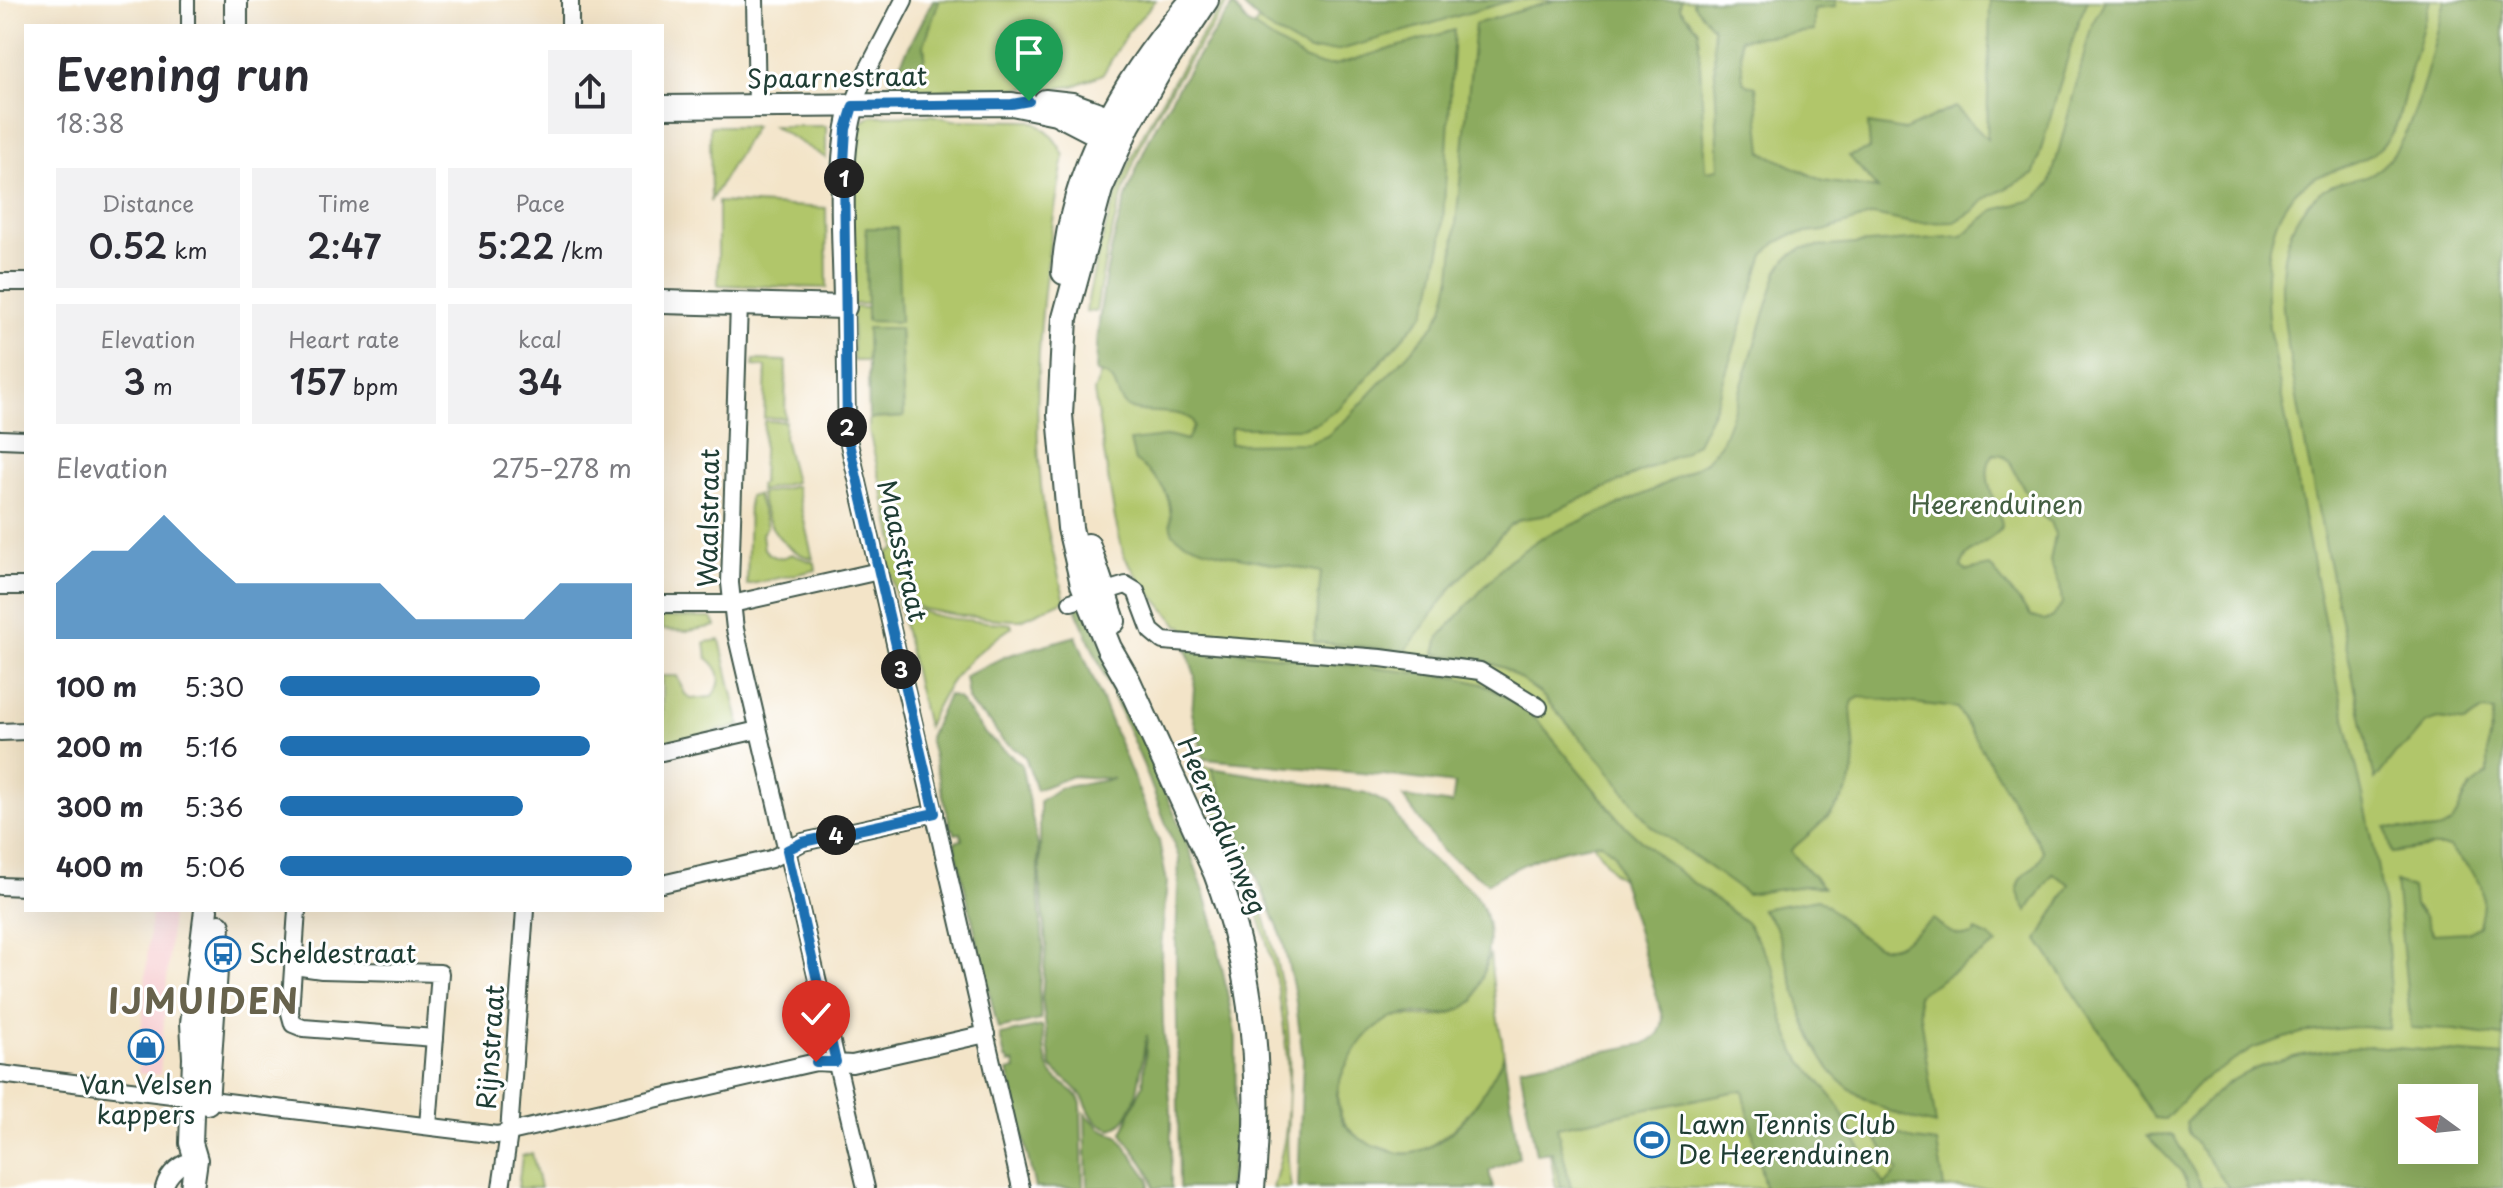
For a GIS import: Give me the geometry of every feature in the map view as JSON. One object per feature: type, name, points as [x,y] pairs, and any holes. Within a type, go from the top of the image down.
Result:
[{"type":"main road","name":"Heerenduinweg","points":[[1193,0],[1152,48],[1114,131],[1065,318],[1060,415],[1070,506],[1081,524],[1087,596],[1125,659],[1128,681],[1216,873],[1228,903],[1246,970],[1255,1039],[1257,1090],[1252,1188]]},
{"type":"main road","name":"Heerenduinweg","points":[[1114,131],[1206,0]]},
{"type":"street","points":[[188,0],[188,24]]},
{"type":"street","points":[[236,0],[236,24]]},
{"type":"street","points":[[570,0],[570,24]]},
{"type":"street","points":[[755,0],[757,107]]},
{"type":"street","points":[[853,106],[867,71],[904,0]]},
{"type":"street","name":"Spaarnestraat","points":[[664,107],[1012,104],[1056,113],[1114,131]]},
{"type":"street","name":"Maasstraat","points":[[853,106],[846,129],[844,163],[847,435],[1021,1188]]},
{"type":"street","points":[[0,282],[24,282]]},
{"type":"street","points":[[664,302],[845,307]]},
{"type":"street","name":"Waalstraat","points":[[739,304],[730,583],[732,604],[758,730],[866,1188]]},
{"type":"street","points":[[0,439],[24,440]]},
{"type":"street","points":[[664,604],[732,604],[879,571]]},
{"type":"street","points":[[1087,596],[1126,585],[1136,591],[1151,631],[1163,641],[1381,658],[1480,671],[1539,707]]},
{"type":"street","points":[[0,586],[24,586]]},
{"type":"street","points":[[664,752],[758,730]]},
{"type":"street","points":[[0,732],[24,731]]},
{"type":"street","points":[[664,884],[771,859],[803,842],[935,813]]},
{"type":"street","points":[[0,886],[24,887]]},
{"type":"street","points":[[192,1188],[196,1156],[202,1145],[192,1023],[206,912]]},
{"type":"street","points":[[200,1099],[220,912]]},
{"type":"street","points":[[297,912],[290,1018],[298,1027],[435,1038]]},
{"type":"street","name":"Rijnstraat","points":[[501,1188],[509,1133],[525,912]]},
{"type":"street","points":[[294,966],[322,970],[440,973],[428,1126]]},
{"type":"street","points":[[0,1074],[497,1135],[816,1062],[852,1064],[986,1034]]},
{"type":"street","points":[[164,1188],[170,1175],[196,1156]]},
{"type":"shaded area","points":[[151,912],[172,912],[160,1075],[138,1073]]},
{"type":"green space","points":[[933,0],[939,0],[924,45],[925,57],[919,66],[896,72]]},
{"type":"green space","points":[[939,0],[1156,0],[1128,32],[1103,74],[1074,86],[951,88],[931,94],[892,94],[890,75],[919,66],[925,57],[924,44]]},
{"type":"green space","points":[[1226,0],[1230,0],[1173,86],[1143,141],[1126,182],[1114,225],[1096,312],[1086,311],[1107,223],[1137,147],[1176,75]]},
{"type":"green space","points":[[1236,0],[1513,0],[1340,50],[1309,51],[1266,27]]},
{"type":"green space","name":"Heerenduinen","points":[[1273,0],[2503,0],[2503,1188],[1842,1188],[1651,899],[1613,872],[1567,808],[1204,656],[1183,626],[1179,626],[1141,582],[1124,556],[1094,392],[1148,175]]},
{"type":"green space","points":[[1556,0],[1681,0],[1680,8],[1698,30],[1706,171],[1719,169],[1713,28],[1693,0],[1836,0],[1835,7],[1814,9],[1814,31],[1740,39],[1743,80],[1756,87],[1762,152],[1823,181],[1878,189],[1849,156],[1870,149],[1868,124],[1905,130],[1955,107],[1987,139],[1990,0],[2088,0],[2078,22],[2034,174],[1985,199],[1975,210],[1955,222],[1912,223],[1873,215],[1824,231],[1791,235],[1776,243],[1764,255],[1715,407],[1697,443],[1681,454],[1543,516],[1521,519],[1510,525],[1452,588],[1405,651],[1314,642],[1321,572],[1219,553],[1198,547],[1173,533],[1169,501],[1163,487],[1135,461],[1130,441],[1172,436],[1187,440],[1194,426],[1192,420],[1175,414],[1130,408],[1124,404],[1113,381],[1096,372],[1106,276],[1132,182],[1165,108],[1233,5],[1247,23],[1304,59],[1320,65],[1335,65],[1454,30],[1442,240],[1424,314],[1340,407],[1319,422],[1301,428],[1231,428],[1230,444],[1310,443],[1327,436],[1350,416],[1433,327],[1443,309],[1451,277],[1475,24]]},
{"type":"green space","points":[[2105,0],[2430,0],[2394,130],[2375,152],[2356,163],[2313,179],[2284,206],[2270,245],[2267,288],[2269,328],[2318,592],[2375,853],[2388,940],[2389,1028],[2354,1027],[2301,1033],[2254,1048],[2201,1081],[2165,1119],[2154,1118],[2038,940],[2070,884],[2053,874],[2027,911],[2020,898],[2019,882],[2034,867],[2043,851],[1957,708],[1860,697],[1853,701],[1855,761],[1848,789],[1826,818],[1790,851],[1823,887],[1803,886],[1747,894],[1650,825],[1602,762],[1541,694],[1504,668],[1481,660],[1435,654],[1439,637],[1508,561],[1541,538],[1651,491],[1704,463],[1720,445],[1778,271],[1786,259],[1803,248],[1962,236],[1994,210],[2033,200],[2050,184],[2092,24]],"holes":[[[1994,454],[2002,455],[2010,462],[2031,502],[2050,522],[2055,535],[2050,562],[2060,586],[2062,604],[2053,617],[2045,621],[2031,616],[1990,566],[1967,571],[1961,567],[1972,550],[2000,530],[2002,523],[1990,488],[1988,469]]]},
{"type":"green space","points":[[2445,0],[2503,0],[2503,1037],[2411,1028],[2396,882],[2412,888],[2414,905],[2433,934],[2468,932],[2479,925],[2482,888],[2449,847],[2392,853],[2386,827],[2441,829],[2454,819],[2469,789],[2488,773],[2488,744],[2494,712],[2482,711],[2465,723],[2439,719],[2426,723],[2375,780],[2310,471],[2283,306],[2283,268],[2295,223],[2304,207],[2317,194],[2333,185],[2370,174],[2393,154],[2414,114]]},
{"type":"green space","points":[[931,115],[953,120],[1031,121],[1050,135],[1064,156],[1040,332],[1038,423],[1044,510],[1065,600],[1021,620],[963,616],[922,609],[896,596],[887,553],[896,549],[869,431],[869,419],[904,417],[900,328],[868,328],[869,361],[853,361],[852,307],[867,308],[867,321],[900,321],[866,228],[867,304],[852,304],[851,145],[858,125],[871,116]]},
{"type":"green space","points":[[710,126],[755,126],[711,200]]},
{"type":"green space","points":[[773,126],[826,126],[826,158]]},
{"type":"green space","points":[[718,202],[826,208],[827,288],[718,285]]},
{"type":"green space","points":[[866,228],[897,228],[900,322],[867,321]]},
{"type":"green space","points":[[867,328],[900,328],[904,417],[869,419]]},
{"type":"green space","points":[[754,360],[786,361],[785,418],[764,418],[766,367],[753,366]]},
{"type":"green space","points":[[764,421],[785,421],[784,438],[795,482],[760,491],[759,485],[762,484]]},
{"type":"green space","points":[[796,486],[813,559],[792,549],[777,535],[766,516],[760,494]]},
{"type":"green space","points":[[757,495],[767,526],[762,534],[764,549],[776,557],[791,554],[815,563],[816,570],[747,585],[749,496]]},
{"type":"green space","points":[[898,601],[938,616],[1011,624],[1012,627],[961,670],[942,695],[927,727]]},
{"type":"green space","points":[[1085,603],[1186,841],[1214,926],[1236,1038],[1235,1146],[1229,1188],[1179,1188],[1176,943],[1179,858],[1143,764],[1076,610]]},
{"type":"green space","points":[[664,617],[712,618],[716,626],[689,631],[664,630]]},
{"type":"green space","points":[[1076,636],[1159,841],[1167,882],[1161,947],[1163,1024],[1171,1111],[1171,1188],[1153,1188],[1146,1166],[1122,1133],[1143,1084],[1147,1035],[1134,1100],[1122,1123],[1112,1129],[1097,1122],[1077,1090],[1051,1067],[1042,998],[1046,944],[1040,883],[1040,801],[1059,788],[1114,779],[1072,776],[1036,790],[1025,756],[1001,739],[991,723],[974,709],[968,699],[965,676],[1006,656]]},
{"type":"green space","points":[[720,640],[740,726],[664,744],[664,676],[677,676],[685,694],[691,699],[711,697],[718,687],[720,676],[707,658],[705,642]]},
{"type":"green space","points":[[1208,648],[1459,678],[1482,684],[1505,696],[1538,721],[1622,823],[1663,860],[1748,924],[1774,969],[1783,1019],[1795,1052],[1837,1103],[1857,1143],[1885,1185],[1898,1171],[1863,1120],[1914,1140],[1937,1143],[1944,1188],[1765,1188],[1743,1090],[1557,1127],[1571,1188],[1561,1188],[1552,1152],[1536,1154],[1520,1067],[1644,1044],[1658,1034],[1663,1017],[1614,853],[1601,843],[1571,848],[1528,862],[1488,883],[1443,852],[1403,797],[1452,804],[1455,784],[1204,759],[1192,713],[1195,675],[1186,649]]},
{"type":"green space","points":[[948,695],[958,698],[986,735],[1021,764],[1038,846],[1043,946],[1039,988],[1041,1020],[998,1029],[954,842],[962,840],[961,833],[955,834],[951,829],[929,737]]},
{"type":"green space","points":[[1193,765],[1211,768],[1214,775],[1277,963],[1288,1028],[1289,1068],[1287,1148],[1291,1188],[1273,1188],[1284,1143],[1288,1076],[1283,1021],[1273,967],[1245,878]]},
{"type":"green space","points":[[1211,768],[1366,793],[1388,806],[1423,852],[1476,897],[1484,910],[1489,940],[1484,971],[1474,1001],[1452,1012],[1404,1014],[1383,1022],[1365,1037],[1353,1054],[1339,1084],[1337,1099],[1344,1123],[1354,1134],[1388,1150],[1415,1153],[1435,1144],[1460,1124],[1480,1098],[1504,1056],[1519,1157],[1489,1171],[1493,1188],[1298,1188],[1303,1059],[1295,995],[1282,937]]},
{"type":"green space","points":[[1818,899],[1876,945],[1897,945],[1934,919],[1952,933],[1967,936],[1976,931],[1997,944],[1917,995],[1936,1125],[1902,1116],[1854,1092],[1829,1068],[1811,1038],[1775,925],[1761,909]]},
{"type":"green space","points":[[1490,954],[1503,1042],[1502,1061],[1491,1084],[1454,1128],[1422,1150],[1402,1153],[1362,1140],[1349,1129],[1341,1116],[1338,1101],[1344,1069],[1353,1053],[1375,1027],[1385,1021],[1404,1016],[1448,1015],[1474,1001]]},
{"type":"green space","points":[[1042,1026],[1050,1071],[1076,1094],[1081,1103],[1083,1188],[1035,1188],[1008,1071],[1016,1069],[1014,1062],[1009,1063],[1005,1059],[1000,1035]]},
{"type":"green space","points":[[2370,1046],[2503,1056],[2503,1188],[2229,1188],[2188,1132],[2186,1122],[2221,1088],[2243,1075],[2278,1061]]},
{"type":"green space","name":"Lawn Tennis Club De Heerenduinen","points":[[1735,1048],[1768,1188],[1556,1188],[1539,1091]]},
{"type":"green space","points":[[1085,1113],[1100,1128],[1118,1136],[1149,1179],[1149,1188],[1087,1188]]},
{"type":"green space","points":[[2173,1135],[2203,1188],[2190,1188],[2180,1170],[2147,1136]]},
{"type":"green space","points":[[532,1153],[540,1188],[518,1188],[522,1156]]},
{"type":"place","name":"Scheldestraat","points":[[223,954]]},
{"type":"place","name":"Van Velsen kappers","points":[[146,1047]]},
{"type":"place","name":"Lawn Tennis Club De Heerenduinen","points":[[1652,1140]]},
{"type":"district","name":"IJMUIDEN","points":[[204,1002]]},
{"type":"route","points":[[816,1062],[836,1062],[787,850],[803,842],[935,813],[847,435],[846,129],[853,106],[1012,104],[1029,101]]}]
